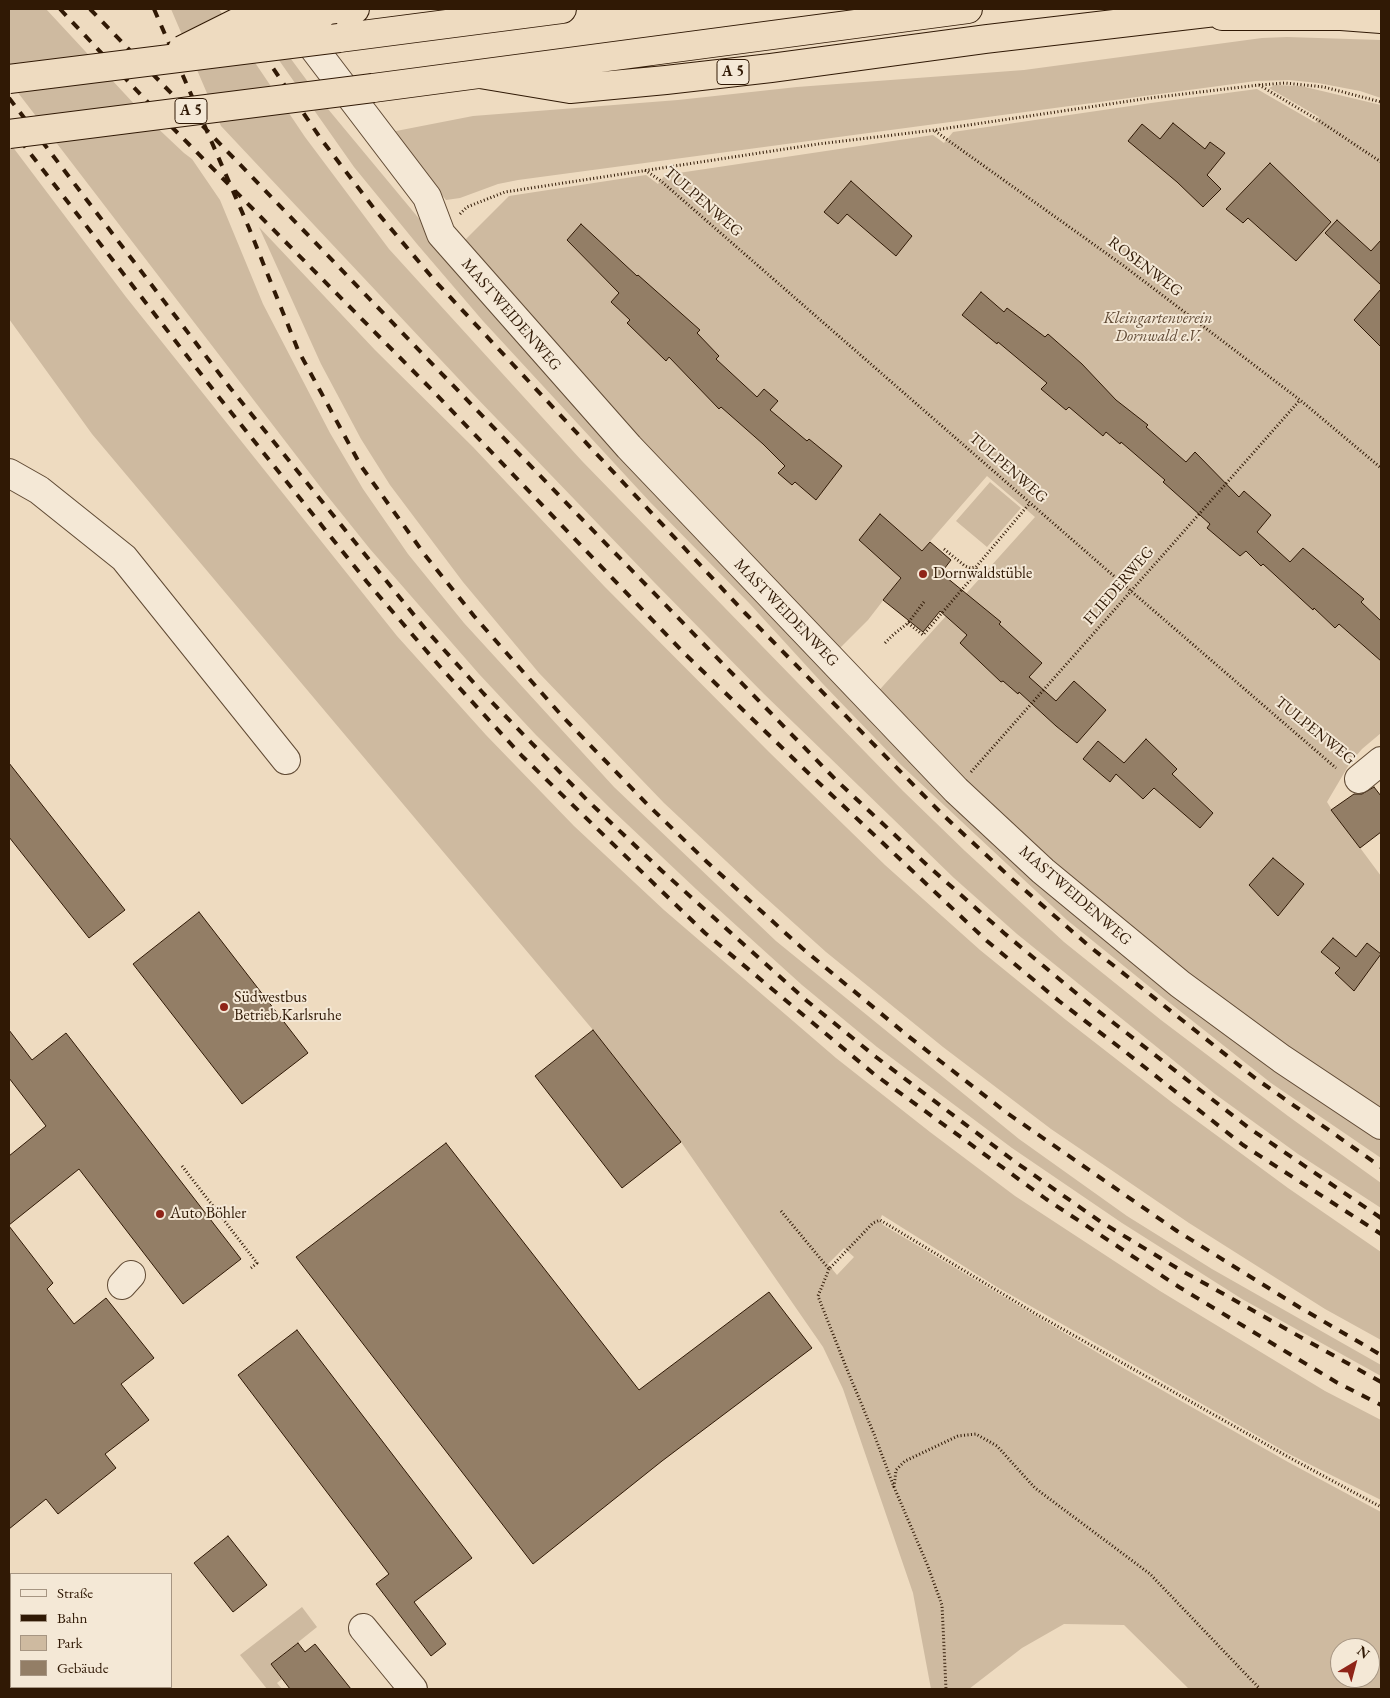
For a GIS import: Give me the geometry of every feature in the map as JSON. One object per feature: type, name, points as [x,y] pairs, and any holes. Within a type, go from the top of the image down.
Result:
[{"type":"highway","points":[[160,60],[236,24],[355,9]]},
{"type":"highway","points":[[9,79],[562,9]]},
{"type":"highway","name":"A 5","points":[[9,134],[968,9]]},
{"type":"highway","name":"A 5","points":[[480,74],[570,89],[771,68],[986,38],[1240,9]]},
{"type":"highway","points":[[1190,15],[1340,16],[1381,19]]},
{"type":"lane","name":"MASTWEIDENWEG","points":[[284,9],[427,197],[440,234],[629,447],[956,790],[1043,871],[1180,984],[1282,1059],[1381,1125]]},
{"type":"lane","points":[[9,473],[39,490],[124,558],[286,760]]},
{"type":"lane","points":[[1359,779],[1381,761]]},
{"type":"lane","points":[[363,1628],[413,1689]]},
{"type":"path","points":[[440,234],[467,207],[505,192],[818,144],[935,130],[1150,98],[1285,83],[1324,87],[1381,102]]},
{"type":"path","points":[[1259,85],[1318,120],[1381,162]]},
{"type":"path","name":"ROSENWEG","points":[[935,130],[1124,266],[1300,400],[1381,468]]},
{"type":"path","name":"TULPENWEG","points":[[645,170],[661,181],[1030,504],[1344,774],[1359,779]]},
{"type":"path","name":"FLIEDERWEG","points":[[956,790],[1300,400]]},
{"type":"path","points":[[944,550],[965,566],[970,568],[976,567],[1030,504]]},
{"type":"path","points":[[908,623],[923,635],[977,572],[976,567]]},
{"type":"path","points":[[885,644],[908,623],[924,602]]},
{"type":"path","points":[[182,1166],[257,1263],[251,1268]]},
{"type":"path","points":[[781,1211],[829,1269]]},
{"type":"path","points":[[870,1219],[873,1223]]},
{"type":"path","points":[[946,1689],[942,1605],[818,1296],[829,1269],[873,1223],[880,1220],[1062,1329],[1381,1507]]},
{"type":"path","points":[[894,1488],[896,1470],[905,1461],[958,1436],[976,1434],[997,1446],[1034,1488],[1150,1574],[1260,1689]]},
{"type":"green space","points":[[9,9],[46,9],[150,121],[192,159],[220,200],[263,304],[330,433],[363,489],[408,554],[464,623],[614,787],[776,941],[1019,1139],[1127,1216],[1212,1269],[1381,1365],[1381,1376],[1242,1299],[1122,1223],[1012,1148],[877,1047],[802,985],[696,889],[536,735],[479,674],[370,549],[9,81]]},
{"type":"green space","points":[[171,9],[219,9],[305,137],[389,249],[582,461],[903,791],[1064,942],[1161,1020],[1288,1116],[1381,1183],[1381,1208],[1298,1154],[1215,1094],[1017,934],[954,878],[764,694],[471,392],[221,126]]},
{"type":"green space","points":[[243,9],[254,9],[328,109],[426,227],[830,674],[877,729],[915,767],[1381,1131],[1381,1158],[1271,1083],[1067,920],[901,765],[750,604],[650,502],[483,321],[354,167]]},
{"type":"green space","points":[[1262,38],[1381,40],[1381,98],[1360,91],[1318,83],[1289,80],[1256,81],[518,180],[498,184],[460,198],[446,200],[391,132],[473,116],[678,100],[797,87],[1024,70]]},
{"type":"green space","name":"Kleingartenverein Dornwald e.V.","points":[[1275,85],[1301,86],[1381,105],[1381,733],[1362,749],[1350,763],[1327,802],[1381,876],[1381,1116],[1169,968],[961,783],[874,696],[1035,517],[987,476],[919,554],[868,620],[833,655],[460,245],[509,196],[646,175],[658,184],[665,175],[933,135],[944,143],[953,132],[1151,103],[1257,89],[1316,123],[1319,117],[1269,88]]},
{"type":"green space","points":[[9,142],[126,297],[397,636],[486,735],[574,826],[664,910],[836,1058],[1015,1196],[1160,1291],[1325,1391],[1381,1420],[1381,1500],[1291,1455],[997,1287],[882,1215],[880,1220],[883,1225],[1125,1369],[1288,1462],[1381,1512],[1381,1689],[1189,1689],[1124,1625],[1064,1624],[1022,1648],[969,1689],[931,1689],[913,1593],[843,1389],[823,1347],[681,1142],[593,1030],[92,434],[9,319]],"holes":[[[844,1248],[854,1257],[837,1275],[828,1264]]]},
{"type":"green space","points":[[259,227],[375,350],[473,447],[604,586],[769,752],[885,865],[980,950],[1066,1020],[1174,1104],[1288,1188],[1381,1252],[1381,1340],[1325,1309],[1189,1223],[1051,1129],[943,1047],[826,952],[664,803],[539,673],[463,582],[390,485],[361,439],[321,364]]},
{"type":"green space","points":[[990,482],[1021,508],[987,547],[956,521]]},
{"type":"green space","points":[[302,1607],[317,1627],[271,1664],[282,1679],[277,1683],[282,1689],[267,1689],[240,1655]]},
{"type":"building","points":[[1173,123],[1205,149],[1210,142],[1225,153],[1207,175],[1221,189],[1203,207],[1177,182],[1128,141],[1142,124],[1160,139]]},
{"type":"building","points":[[1270,163],[1331,222],[1296,261],[1248,218],[1243,223],[1226,209]]},
{"type":"building","points":[[851,181],[912,236],[896,256],[847,214],[838,224],[824,212]]},
{"type":"building","points":[[1337,220],[1371,251],[1381,240],[1381,285],[1325,233]]},
{"type":"building","points":[[581,224],[637,276],[700,330],[697,333],[719,356],[716,359],[757,397],[764,389],[778,401],[770,410],[807,441],[809,439],[842,466],[816,500],[795,482],[792,485],[778,473],[785,466],[763,444],[721,407],[719,409],[669,357],[666,361],[627,323],[630,320],[611,302],[619,293],[567,240]]},
{"type":"building","points":[[1381,289],[1381,347],[1354,320]]},
{"type":"building","points":[[981,292],[1004,312],[1007,308],[1045,337],[1048,334],[1082,364],[1116,400],[1148,425],[1146,427],[1186,462],[1195,452],[1239,497],[1244,491],[1271,515],[1257,532],[1290,562],[1303,548],[1364,599],[1361,602],[1381,621],[1381,661],[1339,624],[1335,628],[1263,564],[1261,566],[1246,551],[1240,556],[1207,528],[1210,524],[1163,482],[1165,480],[1121,442],[1120,444],[1106,432],[1103,436],[1069,407],[1066,410],[1041,389],[1047,383],[962,315]]},
{"type":"building","points":[[880,514],[922,551],[930,542],[951,560],[941,573],[1001,622],[999,624],[1042,663],[1029,677],[1056,701],[1074,681],[1106,710],[1077,743],[1019,692],[1018,694],[1003,681],[1001,682],[960,643],[967,635],[940,611],[923,632],[883,600],[901,578],[859,540]]},
{"type":"building","points":[[1146,739],[1177,769],[1172,774],[1213,813],[1200,828],[1154,788],[1143,799],[1116,774],[1110,782],[1083,759],[1098,741],[1124,763]]},
{"type":"building","points":[[9,763],[125,910],[89,938],[9,837]]},
{"type":"building","points":[[1374,787],[1381,796],[1381,832],[1360,848],[1331,810],[1354,794],[1362,794]]},
{"type":"building","points":[[1273,858],[1304,884],[1278,916],[1249,885]]},
{"type":"building","points":[[199,912],[308,1053],[242,1104],[133,964]]},
{"type":"building","points":[[1333,938],[1356,957],[1367,943],[1381,954],[1354,991],[1335,973],[1340,968],[1321,952]]},
{"type":"building","name":"Auto Böhler","points":[[9,1030],[32,1060],[66,1033],[241,1259],[183,1304],[79,1169],[9,1225],[9,1156],[46,1126],[9,1078]]},
{"type":"building","points":[[593,1030],[681,1142],[622,1188],[535,1076]]},
{"type":"building","points":[[446,1143],[639,1390],[769,1292],[812,1348],[662,1461],[533,1564],[296,1257]]},
{"type":"building","points":[[9,1226],[53,1283],[47,1289],[74,1324],[106,1298],[154,1358],[121,1384],[149,1420],[105,1454],[116,1468],[58,1514],[46,1499],[9,1529]]},
{"type":"building","points":[[297,1330],[472,1558],[414,1602],[446,1644],[431,1656],[376,1584],[389,1574],[238,1375]]},
{"type":"building","points":[[228,1536],[267,1585],[233,1612],[194,1563]]},
{"type":"building","points":[[298,1643],[305,1652],[315,1644],[351,1689],[290,1689],[271,1664]]},
{"type":"railway","points":[[60,9],[158,113],[432,390],[685,654],[987,941],[1059,1001],[1243,1145],[1381,1234]]},
{"type":"railway","points":[[90,9],[836,780],[927,865],[1004,933],[1088,1003],[1249,1128],[1381,1218]]},
{"type":"railway","points":[[154,9],[249,228],[298,350],[361,466],[425,555],[474,616],[562,716],[648,805],[707,862],[802,948],[908,1036],[1007,1113],[1177,1231],[1299,1307],[1381,1355]]},
{"type":"railway","points":[[233,9],[321,139],[376,211],[436,282],[745,613],[943,815],[1089,946],[1255,1078],[1381,1167]]},
{"type":"railway","points":[[9,98],[231,389],[427,631],[484,694],[587,800],[662,871],[807,1001],[876,1057],[1014,1161],[1101,1222],[1177,1268],[1381,1382]]},
{"type":"railway","points":[[9,126],[218,396],[367,582],[442,669],[522,756],[705,933],[874,1074],[1046,1199],[1179,1287],[1336,1382],[1381,1405]]},
{"type":"place","name":"Dornwaldstüble","points":[[923,574]]},
{"type":"place","name":"Südwestbus Betrieb Karlsruhe","points":[[224,1007]]},
{"type":"place","name":"Auto Böhler","points":[[160,1214]]}]
